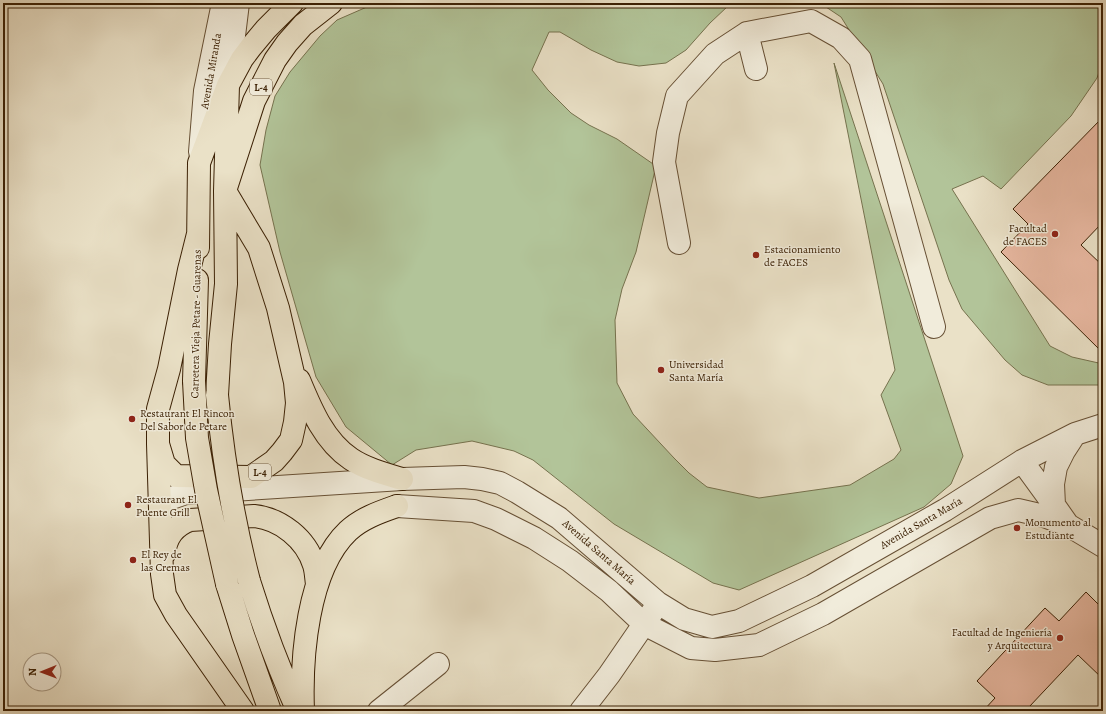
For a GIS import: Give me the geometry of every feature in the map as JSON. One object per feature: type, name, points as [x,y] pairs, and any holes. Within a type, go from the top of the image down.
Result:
[{"type":"main road","name":"Carretera Vieja Petare - Guarenas","points":[[270,711],[243,635],[227,584],[206,490],[198,446],[194,381],[199,163],[228,85],[242,59],[266,29],[292,3]]},
{"type":"main road","name":"Carretera Vieja Petare - Guarenas","points":[[298,711],[281,674],[249,581],[229,490],[222,446],[217,395],[226,284],[225,191],[254,101],[275,60],[287,43],[303,25],[331,3]]},
{"type":"main road","points":[[225,191],[228,85]]},
{"type":"main road","name":"L-4","points":[[158,444],[164,464],[176,476],[251,477],[274,461],[291,440],[295,422],[295,382],[278,308],[259,248],[225,191]]},
{"type":"main road","name":"L-4","points":[[198,234],[189,270],[169,369],[158,409],[162,574],[165,595],[176,615],[243,711]]},
{"type":"main road","name":"L-4","points":[[291,361],[307,399],[328,438],[351,459],[369,468],[402,479]]},
{"type":"main road","points":[[317,584],[332,553],[348,531],[367,518],[397,506]]},
{"type":"main road","name":"L-4","points":[[162,574],[165,543],[170,533],[182,523],[190,520],[254,516],[274,520],[283,525],[296,537],[311,558],[317,584],[305,647],[302,684],[303,711]]},
{"type":"street","name":"Avenida Miranda","points":[[199,163],[205,91],[223,3]]},
{"type":"street","name":"Avenida Miranda","points":[[228,85],[238,3]]},
{"type":"street","points":[[680,243],[664,162],[668,133],[677,96],[714,54],[748,33],[811,21],[841,38],[860,59],[934,327]]},
{"type":"street","points":[[748,33],[756,69]]},
{"type":"street","name":"Avenida Santa María","points":[[160,502],[186,493],[402,479],[482,479],[506,486],[560,518],[658,603],[684,619],[712,627],[739,622],[812,586],[932,518],[1022,461],[1075,434],[1103,425]]},
{"type":"street","points":[[1054,505],[1053,484],[1056,466],[1075,434]]},
{"type":"street","points":[[1022,461],[1068,525],[1103,546]]},
{"type":"street","points":[[160,502],[186,508]]},
{"type":"street","name":"Avenida Santa María","points":[[397,506],[474,511],[496,519],[534,538],[570,561],[609,591],[644,624],[691,648],[715,650],[759,645],[823,614],[990,518],[1018,510],[1044,516],[1068,525]]},
{"type":"street","points":[[581,711],[609,675],[658,603]]},
{"type":"street","points":[[767,608],[779,635]]},
{"type":"street","points":[[379,711],[438,664]]},
{"type":"green space","points":[[376,3],[738,3],[728,6],[710,23],[686,50],[666,63],[639,66],[617,62],[591,50],[560,32],[549,32],[532,70],[548,90],[571,113],[589,125],[617,139],[656,166],[636,252],[622,289],[615,320],[617,383],[633,414],[689,473],[707,487],[759,498],[850,485],[894,459],[901,450],[881,395],[895,370],[834,63],[963,456],[951,484],[924,507],[739,590],[713,583],[614,524],[533,460],[514,451],[472,441],[416,450],[392,465],[346,427],[316,377],[280,252],[260,165],[266,130],[275,96],[290,72],[320,36],[337,20]]},
{"type":"green space","points":[[819,3],[1103,3],[1103,61],[1097,78],[1071,116],[1001,189],[983,176],[952,189],[1050,346],[1072,357],[1103,364],[1103,385],[1048,385],[1022,375],[1005,360],[962,309],[949,280],[883,84],[841,17]]},
{"type":"building","name":"Facultad de FACES","points":[[1103,117],[1103,222],[1081,245],[1103,266],[1103,353],[1001,252],[1028,224],[1013,209]]},
{"type":"building","name":"Facultad de Ingeniería y Arquitectura","points":[[1086,592],[1103,609],[1103,679],[1078,655],[1029,707],[1033,711],[983,711],[995,698],[977,681],[1045,608],[1059,621]]},
{"type":"place","name":"Facultad de FACES","points":[[1055,234]]},
{"type":"place","name":"Estacionamiento de FACES","points":[[756,255]]},
{"type":"place","name":"Universidad Santa María","points":[[661,370]]},
{"type":"place","name":"Restaurant El Rincon Del Sabor de Petare","points":[[132,419]]},
{"type":"place","name":"Restaurant El Puente Grill","points":[[128,505]]},
{"type":"place","name":"Monumento al Estudiante","points":[[1017,528]]},
{"type":"place","name":"El Rey de las Cremas","points":[[133,560]]},
{"type":"place","name":"Facultad de Ingeniería y Arquitectura","points":[[1060,638]]}]
